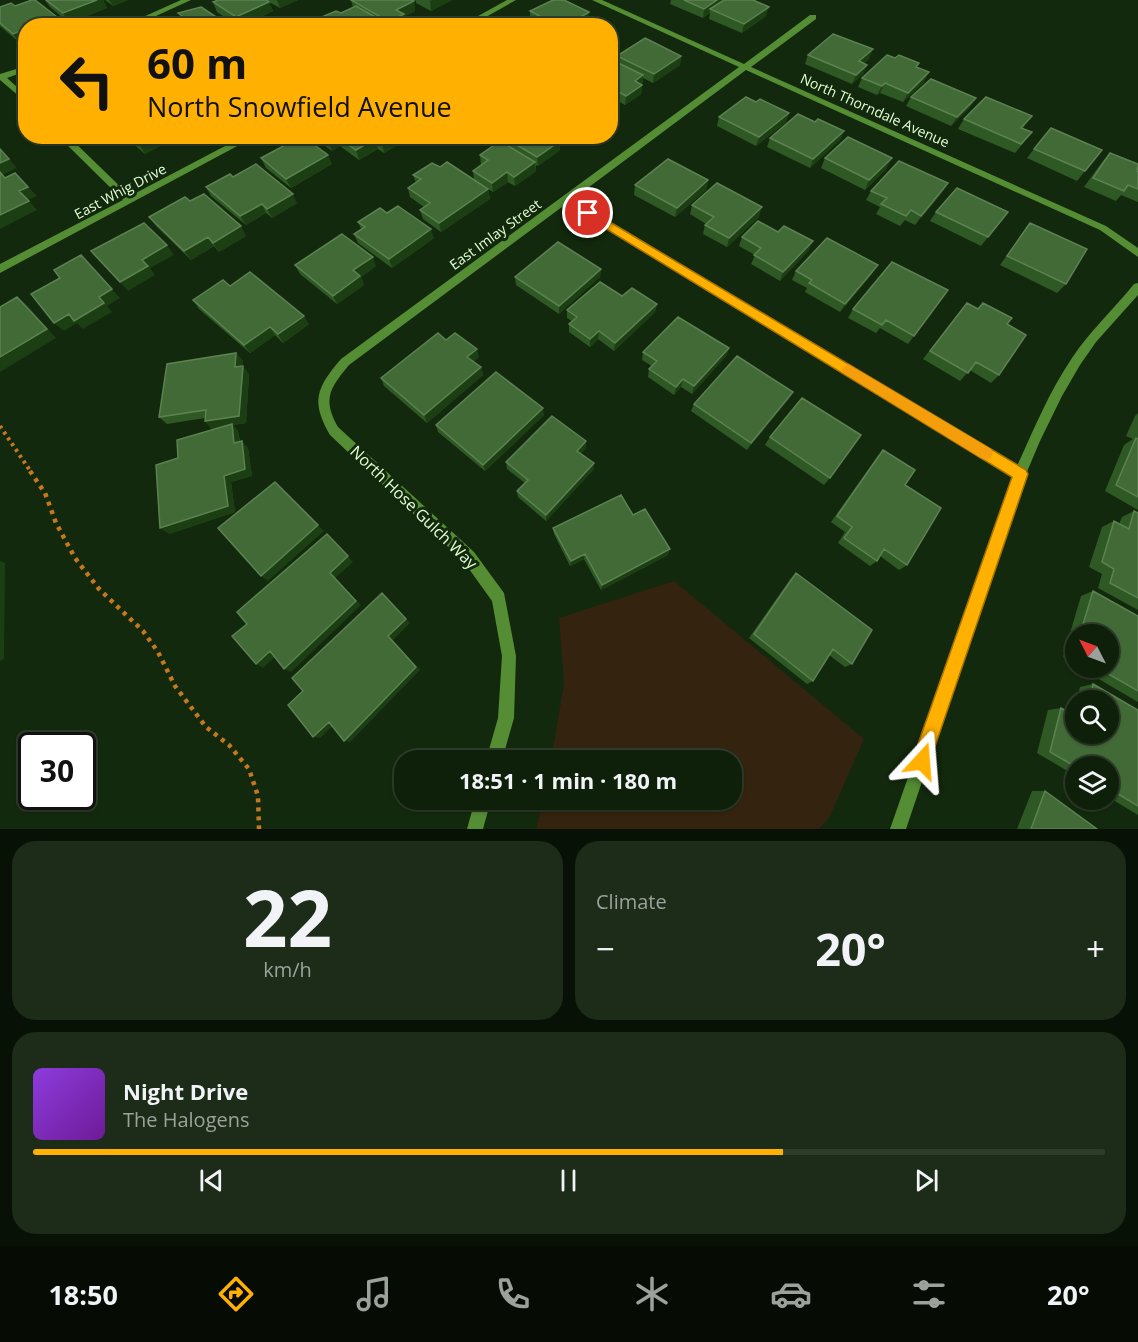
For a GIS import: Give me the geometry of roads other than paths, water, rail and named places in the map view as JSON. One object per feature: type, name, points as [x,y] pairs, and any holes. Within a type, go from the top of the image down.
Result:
[{"type":"street","points":[[145,18],[188,0]]},
{"type":"street","points":[[478,18],[512,0]]},
{"type":"street","name":"North Thorndale Avenue","points":[[596,0],[1103,228],[1138,253]]},
{"type":"street","name":"East Imlay Street","points":[[321,399],[329,380],[345,362],[813,17]]},
{"type":"street","points":[[18,71],[1,76],[18,92]]},
{"type":"street","points":[[71,144],[129,201]]},
{"type":"street","name":"East Whig Drive","points":[[0,268],[237,144]]},
{"type":"street","points":[[565,199],[1020,474]]},
{"type":"street","points":[[898,829],[1020,474],[1055,396],[1079,357],[1138,287]]},
{"type":"street","name":"North Hose Gulch Way","points":[[321,399],[325,416],[334,431],[469,557],[499,598],[509,656],[506,718],[497,750]]},
{"type":"street","points":[[475,829],[480,810]]}]
